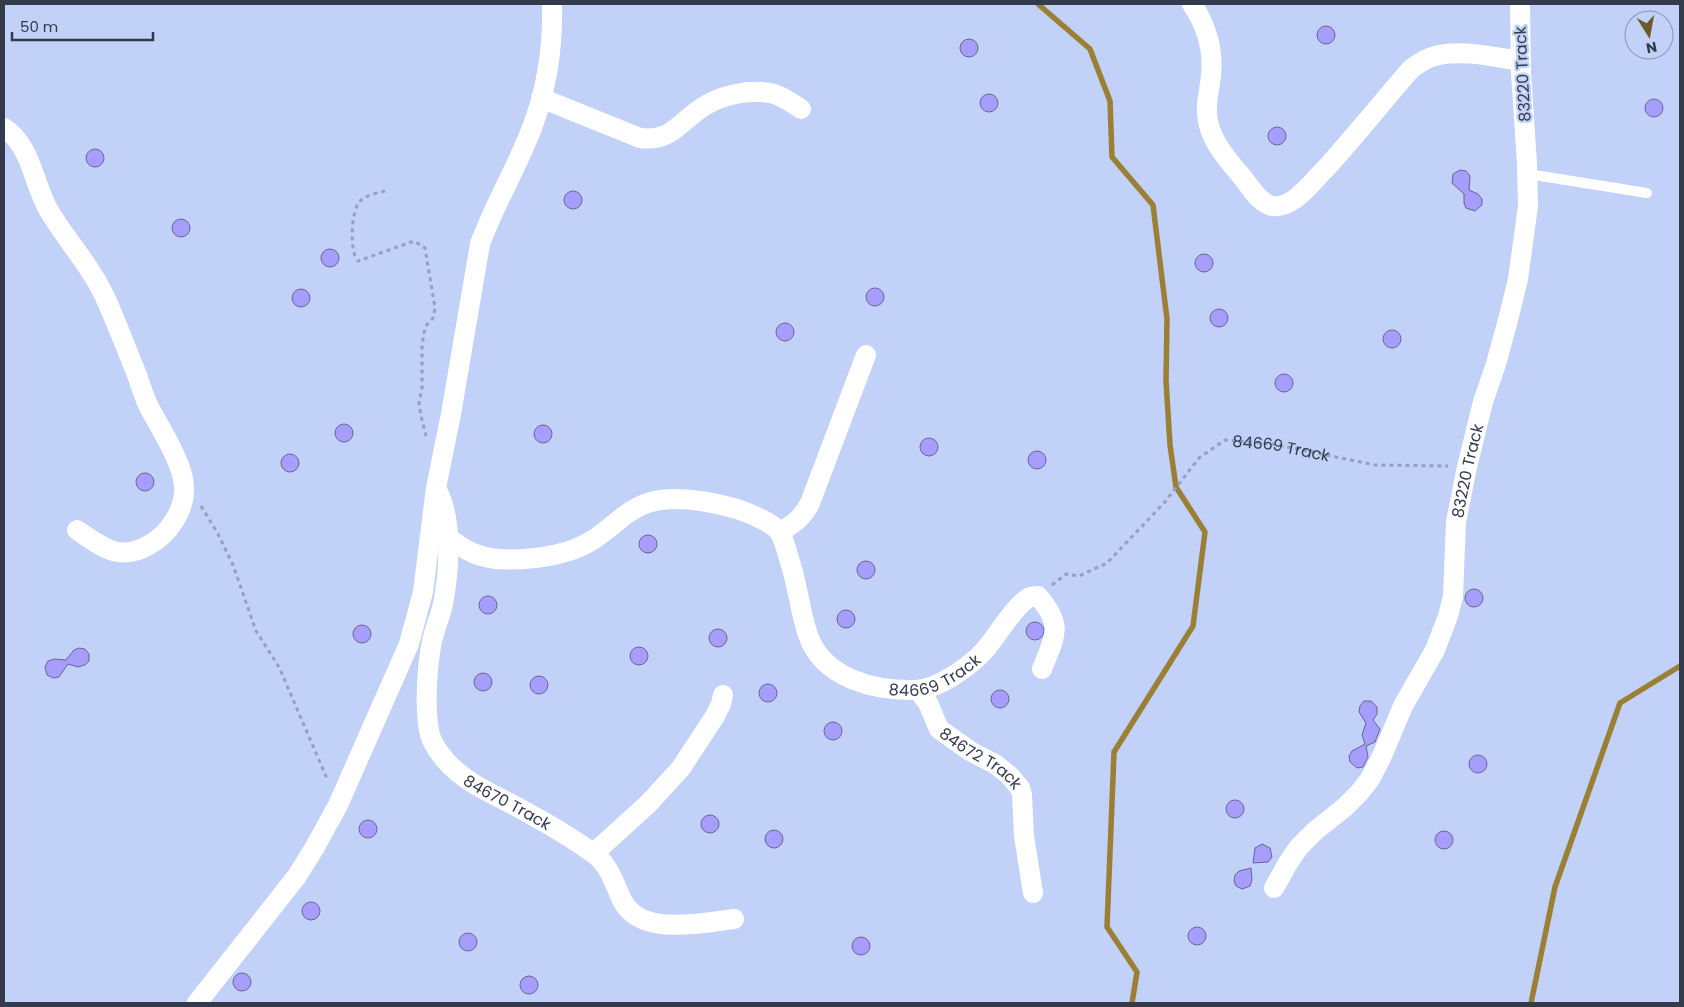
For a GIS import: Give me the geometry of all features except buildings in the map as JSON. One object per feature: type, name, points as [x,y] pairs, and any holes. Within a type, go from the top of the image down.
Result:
[{"type":"street","points":[[197,1003],[297,876],[338,805],[409,644],[423,592],[436,488],[451,414],[480,244],[533,124],[541,98],[549,58],[552,4]]},
{"type":"street","points":[[1192,4],[1208,34],[1212,53],[1207,114],[1215,141],[1225,157],[1258,197],[1267,204],[1275,206],[1293,200],[1303,192],[1345,147],[1412,69],[1422,61],[1435,56],[1449,54],[1521,61]]},
{"type":"street","name":"83220 Track","points":[[1274,888],[1288,862],[1299,847],[1314,831],[1345,807],[1370,779],[1382,756],[1402,706],[1442,634],[1453,597],[1456,522],[1483,402],[1496,364],[1518,279],[1528,206],[1520,4]]},
{"type":"street","points":[[541,98],[640,138],[650,140],[665,136],[710,102],[731,95],[760,92],[774,94],[785,98],[801,109]]},
{"type":"street","points":[[4,128],[20,142],[46,206],[55,222],[82,257],[104,295],[148,405],[170,448],[184,485],[184,497],[167,531],[158,540],[141,550],[126,553],[104,549],[77,530]]},
{"type":"street","points":[[447,537],[473,553],[488,558],[507,559],[553,554],[590,542],[636,508],[650,502],[666,500],[712,504],[737,510],[756,516],[780,532],[797,521],[804,514],[810,503],[866,355]]},
{"type":"street","name":"84670 Track","points":[[436,488],[444,507],[447,537],[446,586],[432,640],[428,690],[427,715],[430,735],[435,747],[462,776],[480,789],[528,812],[594,854],[611,873],[623,902],[630,912],[654,923],[676,925],[734,919]]},
{"type":"street","name":"84669 Track","points":[[780,532],[813,647],[830,666],[855,681],[877,688],[918,690],[951,677],[984,652],[1025,600],[1038,596]]},
{"type":"street","points":[[1038,596],[1050,610],[1055,626],[1055,635],[1042,669]]},
{"type":"street","name":"84672 Track","points":[[918,690],[928,703],[939,729],[970,751],[995,764],[1009,775],[1020,788],[1024,836],[1033,893]]},
{"type":"street","points":[[594,854],[649,803],[681,768],[715,716],[723,695]]},
{"type":"lane","points":[[1528,174],[1647,193]]},
{"type":"path","points":[[385,191],[361,200],[354,211],[352,249],[358,261],[414,241],[425,248],[435,308],[433,318],[425,327],[422,345],[422,388],[419,403],[430,448],[442,458]]},
{"type":"path","name":"84669 Track","points":[[1038,596],[1066,574],[1079,576],[1107,563],[1164,503],[1199,458],[1225,440],[1272,444],[1375,465],[1467,467]]},
{"type":"path","points":[[184,485],[218,534],[232,565],[256,631],[279,666],[338,805]]},
{"type":"waterway","points":[[1038,4],[1090,49],[1110,101],[1112,157],[1153,205],[1167,319],[1166,381],[1170,445],[1176,487],[1205,532],[1193,626],[1114,752],[1107,927],[1137,972],[1132,1003]]},
{"type":"waterway","points":[[1531,1003],[1555,887],[1620,703],[1680,666]]}]
